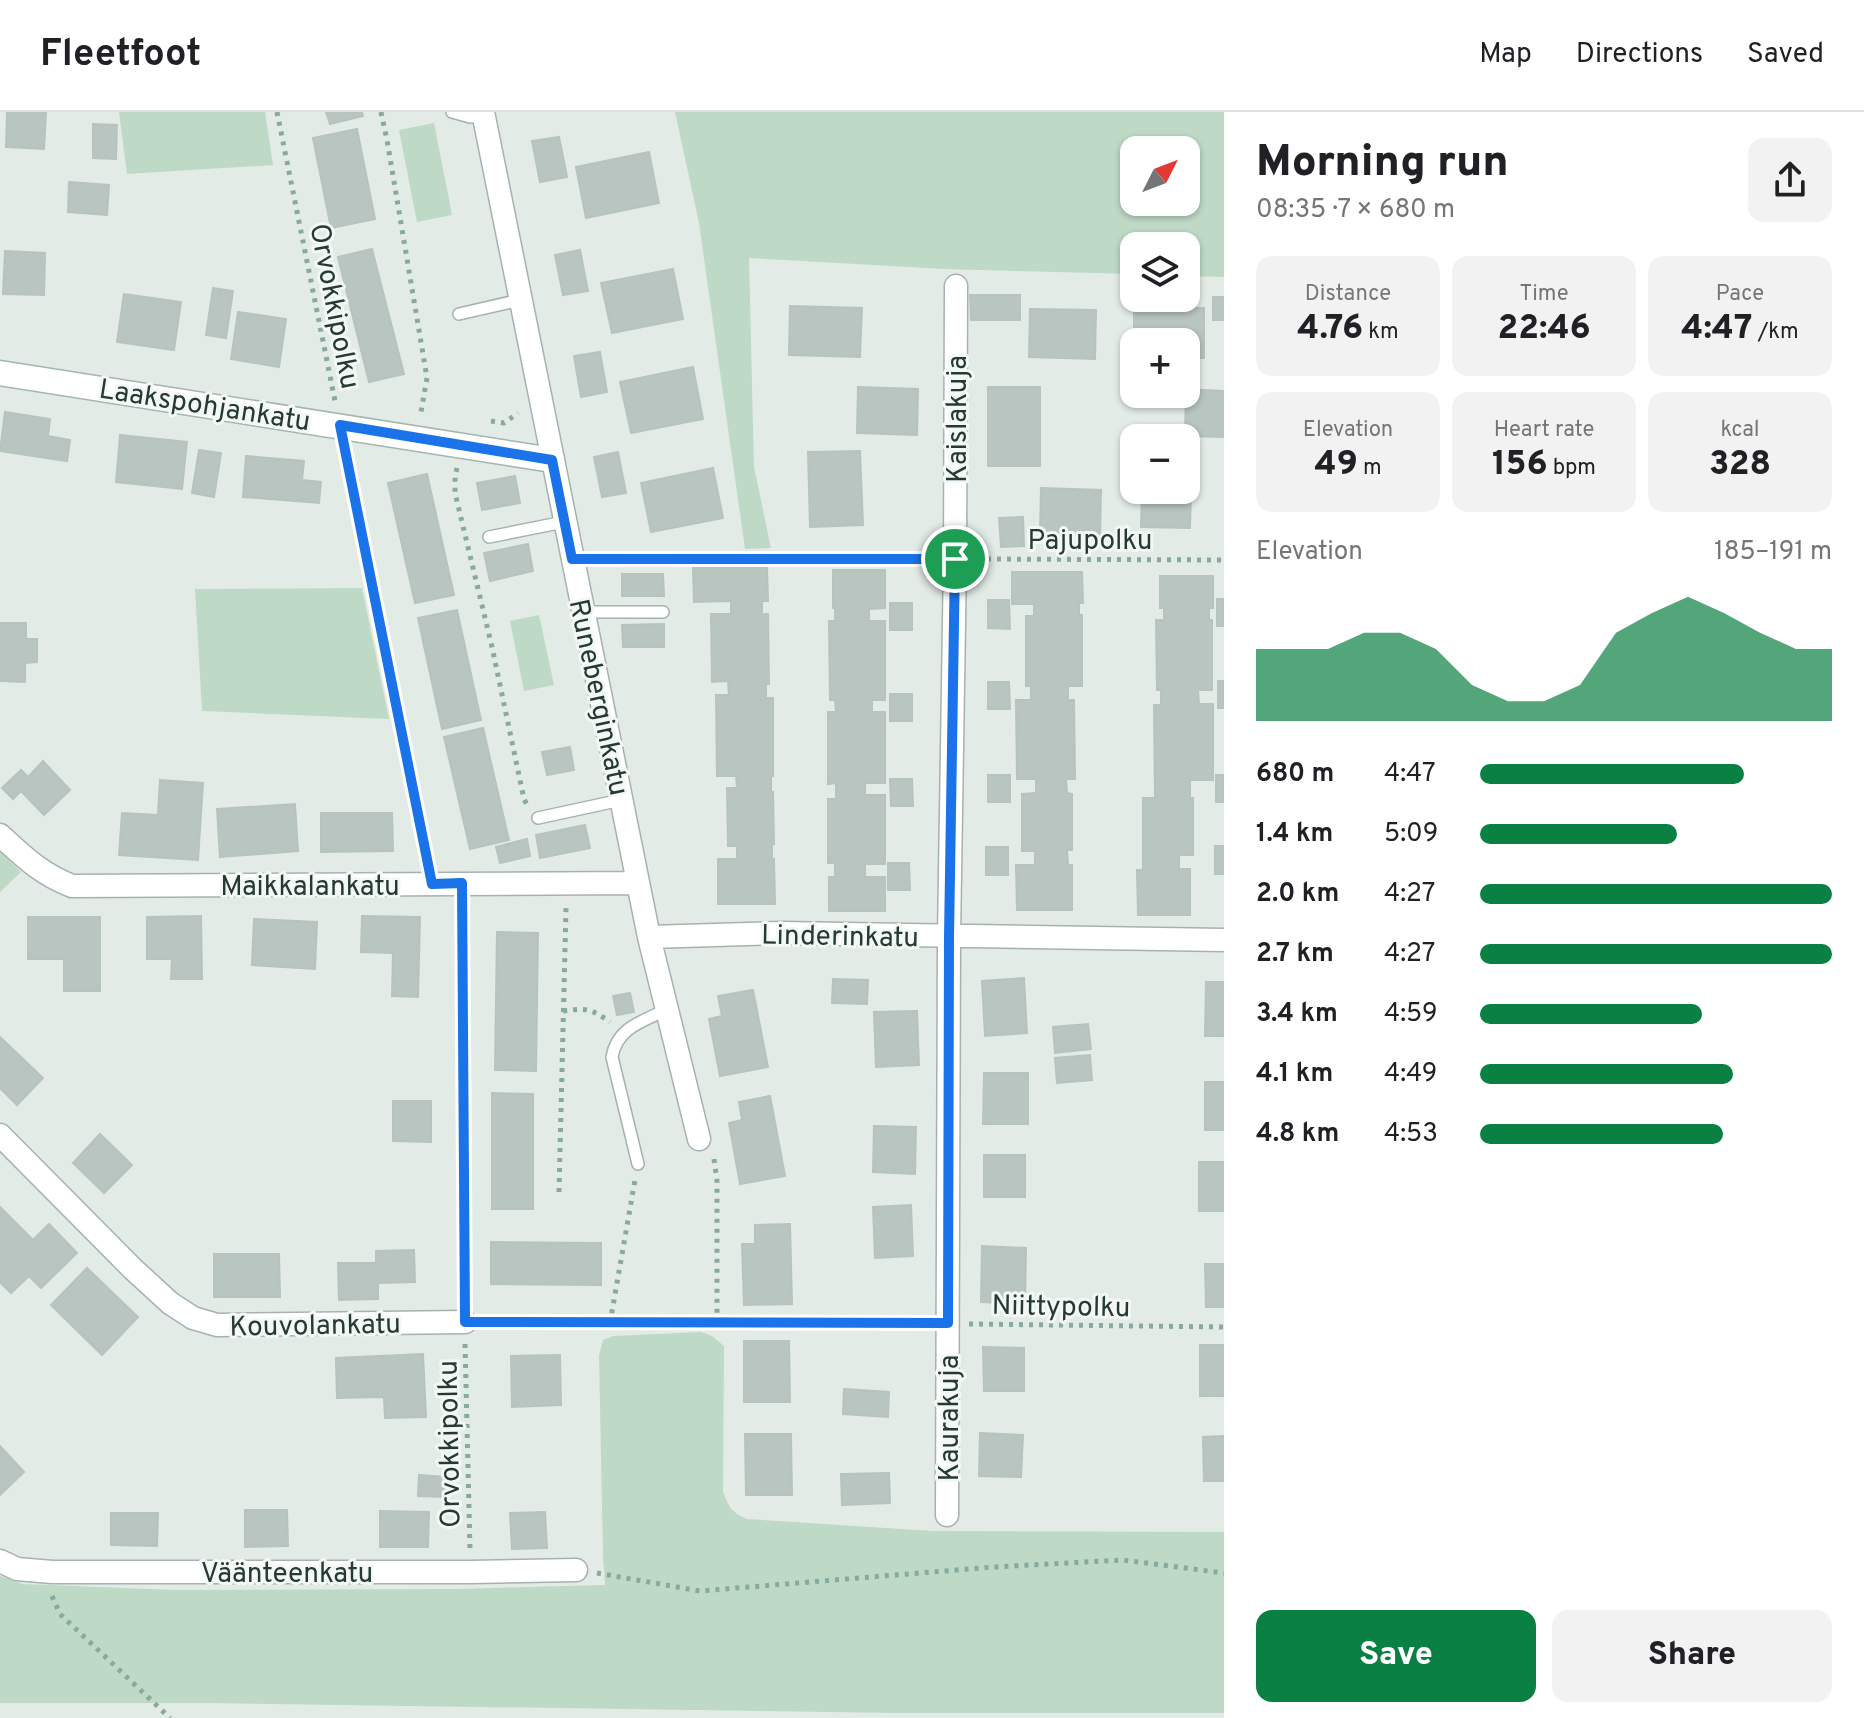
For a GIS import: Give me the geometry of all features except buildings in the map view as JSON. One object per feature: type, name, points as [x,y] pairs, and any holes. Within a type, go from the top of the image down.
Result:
[{"type":"street","name":"Runeberginkatu","points":[[483,114],[649,937],[699,1139]]},
{"type":"street","name":"Kaislakuja","points":[[949,937],[956,286]]},
{"type":"street","name":"Laakspohjankatu","points":[[0,373],[552,460]]},
{"type":"street","name":"Maikkalankatu","points":[[0,835],[30,863],[50,877],[72,886],[638,883]]},
{"type":"street","name":"Linderinkatu","points":[[649,937],[782,933],[1224,940]]},
{"type":"street","name":"Kaurakuja","points":[[947,1515],[949,937]]},
{"type":"street","name":"Kouvolankatu","points":[[0,1135],[133,1269],[170,1303],[193,1318],[217,1325],[465,1322]]},
{"type":"street","name":"Väänteenkatu","points":[[0,1561],[17,1569],[44,1571],[576,1570]]},
{"type":"lane","points":[[452,112],[470,117],[483,114]]},
{"type":"lane","points":[[459,314],[520,300]]},
{"type":"lane","points":[[489,537],[564,522]]},
{"type":"lane","points":[[583,612],[663,612]]},
{"type":"lane","points":[[538,818],[621,800]]},
{"type":"lane","points":[[638,1164],[612,1057],[614,1045],[623,1032],[666,1010]]},
{"type":"path","name":"Orvokkipolku","points":[[277,112],[432,884]]},
{"type":"path","points":[[381,112],[427,378],[421,412]]},
{"type":"path","points":[[469,446],[455,476],[455,493],[524,799],[538,818]]},
{"type":"path","name":"Pajupolku","points":[[572,559],[1224,560]]},
{"type":"path","name":"Orvokkipolku","points":[[462,883],[465,1322],[471,1572]]},
{"type":"path","points":[[559,1192],[565,883]]},
{"type":"path","points":[[563,1011],[594,1010],[623,1032]]},
{"type":"path","points":[[610,1323],[638,1164]]},
{"type":"path","points":[[717,1181],[717,1324]]},
{"type":"path","name":"Niittypolku","points":[[465,1322],[1224,1327]]},
{"type":"path","points":[[576,1570],[700,1591],[993,1567],[1123,1560],[1224,1573]]},
{"type":"path","points":[[44,1571],[60,1614],[170,1718]]},
{"type":"green space","points":[[119,112],[265,112],[273,165],[127,174]]},
{"type":"green space","points":[[675,112],[1224,112],[1224,277],[1200,276],[1200,232],[1120,232],[1120,274],[944,269],[749,258],[754,467],[771,548],[745,549],[699,223]]},
{"type":"green space","points":[[434,123],[452,215],[417,222],[399,130]]},
{"type":"green space","points":[[362,588],[389,719],[202,711],[195,589]]},
{"type":"green space","points":[[539,615],[554,685],[524,691],[510,621]]},
{"type":"green space","points":[[0,851],[21,872],[0,892]]},
{"type":"green space","points":[[701,1332],[724,1346],[723,1491],[731,1508],[747,1519],[932,1531],[1224,1532],[1224,1713],[894,1713],[0,1703],[0,1576],[23,1584],[175,1590],[605,1585],[599,1355],[603,1340],[613,1336]]},
{"type":"route","points":[[340,425],[552,460],[572,559],[955,559],[949,937],[948,1323],[465,1322],[462,883],[432,884],[340,425]]}]
